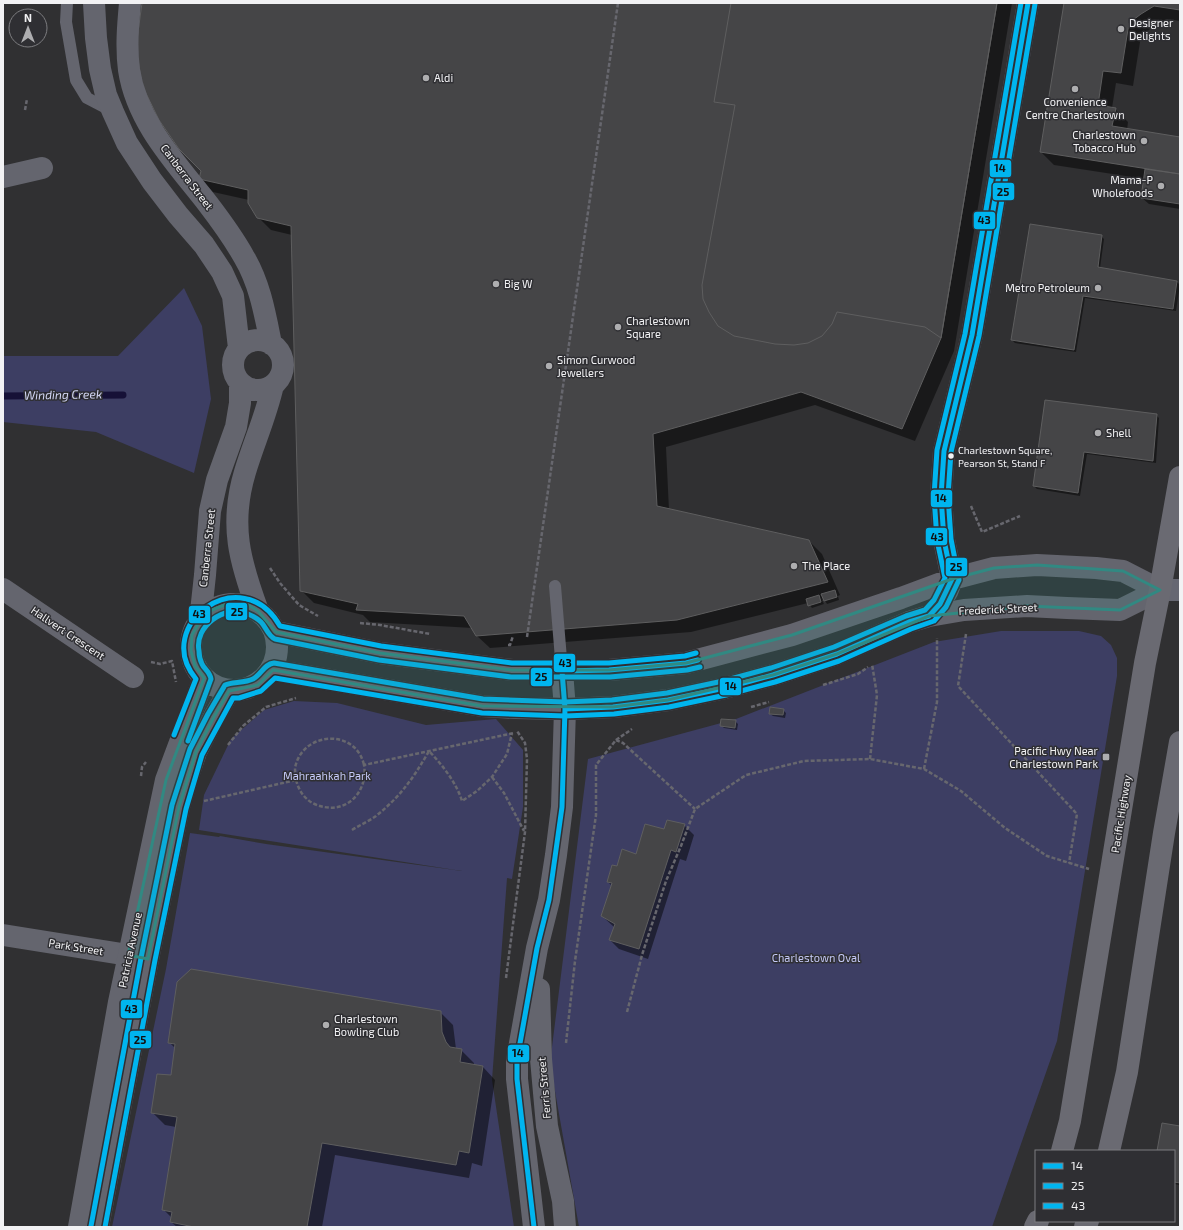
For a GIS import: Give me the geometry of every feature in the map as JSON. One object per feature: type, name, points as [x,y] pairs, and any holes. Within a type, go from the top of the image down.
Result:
[{"type":"highway","name":"Pacific Highway","points":[[1062,1150],[1071,1114],[1145,663],[1170,590],[1180,477]]},
{"type":"highway","points":[[1109,1150],[1127,1072],[1180,742]]},
{"type":"street","points":[[94,3],[100,69],[106,94],[113,112],[127,143],[152,181],[178,215],[204,245],[222,272],[233,296],[239,348]]},
{"type":"street","name":"Canberra Street","points":[[130,3],[127,48],[129,71],[135,94],[146,121],[186,178],[209,205],[245,258],[259,290],[271,344]]},
{"type":"street","points":[[929,616],[940,604],[952,578],[944,540],[941,496],[944,451],[972,334],[1028,3]]},
{"type":"street","points":[[3,177],[42,168]]},
{"type":"street","points":[[252,340],[262,340],[271,344],[278,350],[282,359],[283,369],[279,378],[273,385],[264,389],[254,390],[240,383],[233,369],[235,354],[239,348],[252,340]]},
{"type":"street","name":"Canberra Street","points":[[200,621],[210,511],[217,480],[236,427],[240,403],[240,383]]},
{"type":"street","points":[[258,611],[245,575],[239,546],[237,511],[245,472],[269,405],[273,385]]},
{"type":"street","points":[[276,632],[388,654],[512,670],[609,670],[686,663],[792,635],[901,598],[952,578],[994,568],[1037,565],[1123,571],[1170,590]]},
{"type":"street","name":"Hallvert Crescent","points":[[3,589],[133,677]]},
{"type":"street","name":"Frederick Street","points":[[273,670],[482,706],[565,709],[613,707],[668,700],[725,688],[773,675],[837,654],[909,622],[929,616],[964,610],[1027,606],[1120,610],[1170,590]]},
{"type":"street","points":[[227,604],[248,605],[265,615],[276,632],[277,651],[273,670],[258,685],[237,691],[229,691],[216,686],[204,678],[195,666],[191,651],[192,635],[200,621],[212,610],[227,604]]},
{"type":"street","name":"Ferris Street","points":[[534,1227],[517,1086],[517,1060],[537,948],[549,900],[561,814],[565,709],[562,671]]},
{"type":"street","name":"Patricia Avenue","points":[[98,1227],[166,780],[204,678]]},
{"type":"street","name":"Patricia Avenue","points":[[79,1227],[119,1002],[138,957],[179,807],[196,752],[229,691]]},
{"type":"street","name":"Park Street","points":[[3,935],[138,957]]},
{"type":"street","name":"Ferris Street","points":[[537,948],[541,1059],[546,1111],[563,1201],[565,1227]]},
{"type":"lane","points":[[67,3],[66,22],[76,80],[88,98],[113,112]]},
{"type":"lane","points":[[555,586],[562,671]]},
{"type":"path","points":[[527,637],[618,3]]},
{"type":"path","points":[[25,110],[27,99]]},
{"type":"path","points":[[971,506],[982,532],[1020,516]]},
{"type":"path","points":[[268,566],[299,605],[321,617]]},
{"type":"path","points":[[354,623],[380,625],[435,635]]},
{"type":"path","points":[[967,630],[958,686],[1077,814],[1068,863]]},
{"type":"path","points":[[503,645],[510,645],[513,636]]},
{"type":"path","points":[[924,769],[937,702],[937,637]]},
{"type":"path","points":[[870,759],[877,695],[872,664]]},
{"type":"path","points":[[224,750],[243,726],[266,708],[295,698],[302,698]]},
{"type":"path","points":[[492,777],[504,793],[525,832],[527,759],[525,742],[519,732],[515,730]]},
{"type":"path","points":[[364,765],[519,732]]},
{"type":"path","points":[[429,751],[441,764],[454,783],[462,801],[477,792],[492,777],[507,754],[512,733]]},
{"type":"path","points":[[327,738],[338,738],[349,743],[358,751],[364,765],[366,773],[364,784],[358,794],[350,802],[340,807],[328,808],[307,800],[300,791],[296,780],[295,769],[298,757],[315,741],[327,738]]},
{"type":"path","points":[[566,1050],[566,1035],[575,961],[596,814],[596,765],[616,740],[623,743],[695,809]]},
{"type":"path","points":[[352,830],[375,816],[396,798],[414,776],[429,751]]},
{"type":"path","points":[[627,1012],[642,955],[666,881],[695,809],[746,775],[804,761],[870,759],[924,769],[961,791],[1005,828],[1047,856],[1089,870]]},
{"type":"path","points":[[200,802],[296,780]]},
{"type":"highlighted area","points":[[1037,565],[1123,571],[1160,590],[1120,610],[1027,606],[929,616],[837,654],[773,675],[668,700],[613,707],[482,706],[273,670],[258,685],[229,691],[196,752],[179,807],[148,959],[128,955],[166,780],[204,678],[195,666],[191,651],[192,635],[200,621],[212,610],[227,604],[248,605],[258,611],[276,632],[380,653],[512,670],[609,670],[686,663],[792,635],[952,579],[994,568]]},
{"type":"green space","points":[[184,288],[202,326],[211,399],[194,473],[96,432],[3,422],[3,356],[118,356]]},
{"type":"green space","name":"Charlestown Oval","points":[[1001,631],[1079,631],[1101,636],[1111,645],[1117,658],[1117,676],[1057,1041],[992,1227],[579,1227],[550,1063],[588,759],[736,719],[934,642]]},
{"type":"green space","name":"Charlestown Bowling Club","points":[[294,701],[337,703],[426,725],[496,719],[523,750],[523,807],[512,879],[507,878],[492,1080],[514,1227],[112,1227],[166,969],[190,833],[462,871],[199,830],[204,795],[231,739],[264,710]]},
{"type":"building","name":"Charlestown Square","points":[[142,3],[997,3],[941,338],[902,429],[801,392],[653,434],[657,506],[809,540],[828,582],[677,620],[476,636],[464,616],[356,610],[358,604],[300,591],[291,226],[257,218],[248,203],[248,190],[199,179],[201,171],[179,149],[159,120],[142,85],[136,47]]},
{"type":"building","points":[[731,3],[997,3],[941,338],[925,327],[837,312],[832,324],[822,336],[808,343],[794,345],[775,344],[734,336],[718,326],[709,312],[703,299],[702,285],[735,105],[714,102]]},
{"type":"building","name":"Convenience Centre Charlestown","points":[[1064,3],[1180,3],[1180,10],[1154,6],[1129,23],[1121,73],[1103,71],[1098,105],[1116,108],[1112,126],[1180,137],[1180,174],[1040,152]]},
{"type":"building","name":"Mama-P Wholefoods","points":[[1145,169],[1180,174],[1180,204],[1141,198]]},
{"type":"building","name":"Metro Petroleum","points":[[1030,224],[1102,235],[1098,267],[1177,281],[1173,309],[1083,296],[1074,350],[1011,340]]},
{"type":"building","name":"Shell","points":[[1045,400],[1157,414],[1153,461],[1084,452],[1078,493],[1033,486]]},
{"type":"building","points":[[835,590],[837,597],[824,601],[821,594]]},
{"type":"building","points":[[819,595],[821,602],[808,606],[806,599]]},
{"type":"building","points":[[770,707],[784,709],[783,715],[769,714]]},
{"type":"building","points":[[721,719],[736,720],[735,728],[720,726]]},
{"type":"building","points":[[667,820],[685,824],[676,852],[671,850],[639,949],[609,940],[615,924],[601,916],[612,883],[607,882],[612,865],[617,866],[622,849],[636,854],[645,824],[664,829]]},
{"type":"building","points":[[191,969],[441,1011],[442,1032],[446,1042],[450,1047],[462,1049],[460,1062],[483,1066],[469,1153],[459,1151],[456,1165],[322,1143],[307,1227],[194,1227],[170,1222],[172,1212],[162,1210],[177,1117],[151,1113],[157,1074],[171,1075],[175,1044],[168,1043],[177,982]]},
{"type":"building","points":[[1162,1123],[1180,1126],[1180,1183],[1175,1182],[1175,1150],[1157,1150]]},
{"type":"waterway","name":"Winding Creek","points":[[3,396],[123,395]]},
{"type":"transit line","name":"43","points":[[91,1226],[141,958],[172,805],[190,749],[225,685],[253,679],[265,667],[274,663],[483,699],[565,702],[612,700],[667,693],[723,681],[771,668],[834,647],[906,616],[925,610],[934,600],[945,578],[937,540],[934,496],[937,450],[965,334],[1021,3]]},
{"type":"transit line","name":"14","points":[[565,709],[613,707],[668,700],[725,688],[773,675],[837,654],[909,622],[929,616],[940,604],[952,579],[944,540],[941,496],[944,451],[972,335],[1028,3]]},
{"type":"transit line","name":"25","points":[[105,1227],[155,960],[186,809],[202,755],[233,698],[239,698],[261,691],[275,678],[482,713],[565,716],[614,714],[669,707],[726,695],[775,682],[839,661],[911,629],[934,621],[946,607],[959,580],[951,539],[948,496],[951,452],[979,336],[1035,4]]},
{"type":"transit line","name":"43","points":[[174,735],[196,679],[185,658],[185,639],[193,621],[207,607],[225,599],[245,598],[264,607],[280,626],[381,646],[512,663],[609,663],[685,656],[696,653]]},
{"type":"transit line","name":"25","points":[[188,741],[211,679],[200,658],[199,642],[201,633],[213,619],[230,612],[248,614],[255,618],[261,622],[275,639],[379,660],[511,677],[610,677],[687,670],[700,667]]},
{"type":"transit line","name":"14","points":[[534,1227],[517,1079],[517,1060],[537,948],[549,900],[562,807],[565,709],[562,671],[609,670],[686,663],[698,660]]},
{"type":"place","name":"Designer Delights","points":[[1121,29]]},
{"type":"place","name":"Aldi","points":[[426,78]]},
{"type":"place","name":"Convenience Centre Charlestown","points":[[1075,89]]},
{"type":"place","name":"Charlestown Tobacco Hub","points":[[1144,141]]},
{"type":"place","name":"Mama-P Wholefoods","points":[[1161,186]]},
{"type":"place","name":"Big W","points":[[496,284]]},
{"type":"place","name":"Metro Petroleum","points":[[1098,288]]},
{"type":"place","name":"Charlestown Square","points":[[618,327]]},
{"type":"place","name":"Simon Curwood Jewellers","points":[[549,366]]},
{"type":"place","name":"Shell","points":[[1098,433]]},
{"type":"place","name":"Charlestown Square, Pearson St, Stand F","points":[[951,456]]},
{"type":"place","name":"The Place","points":[[794,566]]},
{"type":"place","name":"Pacific Hwy Near Charlestown Park","points":[[1106,757]]},
{"type":"place","name":"Charlestown Bowling Club","points":[[326,1025]]},
{"type":"park label","name":"Mahraahkah Park","points":[[327,776]]}]
